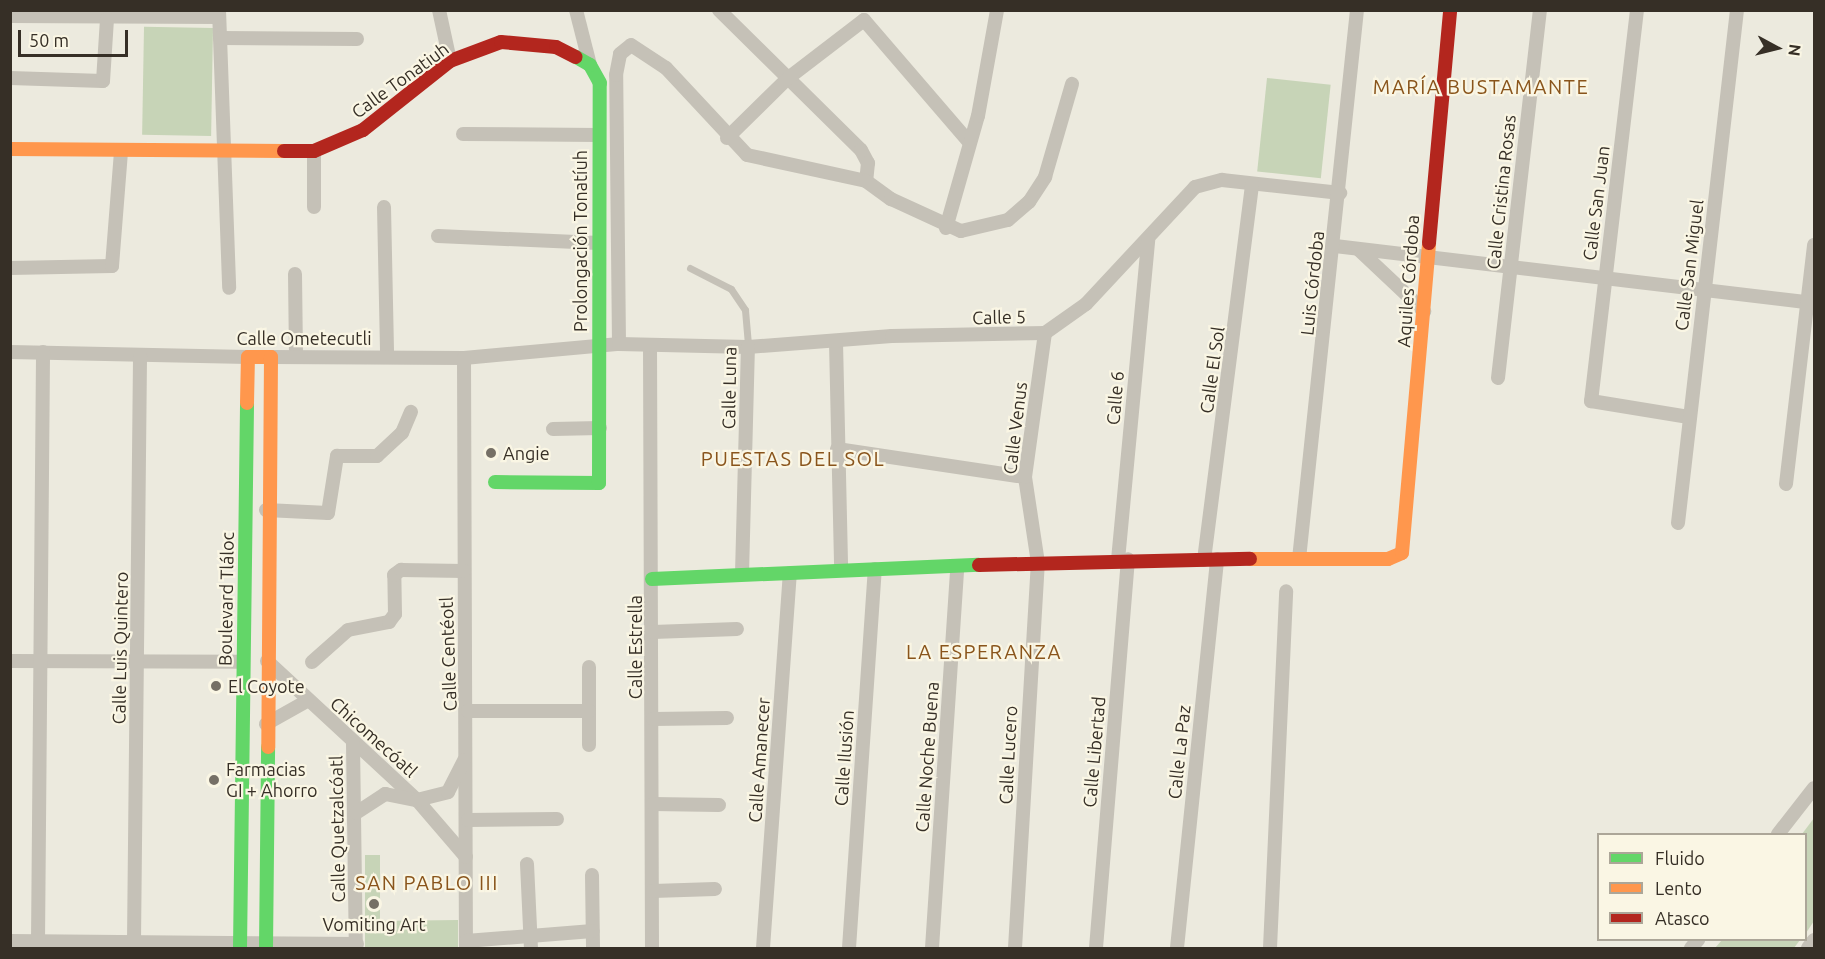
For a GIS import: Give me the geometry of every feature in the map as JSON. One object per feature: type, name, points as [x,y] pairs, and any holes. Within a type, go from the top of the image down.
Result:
[{"type":"street","points":[[438,10],[450,61]]},
{"type":"street","points":[[463,134],[599,135],[600,83],[590,65],[576,10]]},
{"type":"street","points":[[719,10],[861,150],[868,163],[866,181]]},
{"type":"street","points":[[946,228],[969,142],[997,10]]},
{"type":"street","name":"Luis Córdoba","points":[[1299,559],[1335,246],[1357,10]]},
{"type":"street","name":"Aquiles Córdoba","points":[[1299,559],[1388,559],[1402,553],[1424,310],[1426,256],[1450,10]]},
{"type":"street","name":"Calle Cristina Rosas","points":[[1498,378],[1540,10]]},
{"type":"street","name":"Calle San Juan","points":[[1636,10],[1591,400],[1689,417]]},
{"type":"street","name":"Calle San Miguel","points":[[1678,523],[1737,10]]},
{"type":"street","points":[[10,16],[107,19],[219,14],[222,151],[229,288]]},
{"type":"street","points":[[10,78],[103,81],[107,19]]},
{"type":"street","points":[[727,138],[787,79],[857,22],[870,21],[969,142]]},
{"type":"street","points":[[220,38],[357,39]]},
{"type":"street","name":"Calle Tonatiuh","points":[[10,149],[121,152],[314,151],[363,130],[450,61],[501,42],[556,47],[590,65]]},
{"type":"street","points":[[619,344],[616,75],[620,54],[631,45],[666,68],[727,138],[747,155],[866,181],[946,228],[979,231],[1008,220],[1029,202],[1045,177],[1072,84]]},
{"type":"street","name":"Prolongación Tonatíuh","points":[[495,482],[599,483],[600,428],[597,347],[599,135]]},
{"type":"street","points":[[314,151],[314,207]]},
{"type":"street","points":[[10,268],[112,266],[121,152]]},
{"type":"street","name":"Calle 5","points":[[597,347],[619,344],[748,347],[1045,333],[1086,304],[1195,187],[1222,180],[1340,193]]},
{"type":"street","name":"Calle El Sol","points":[[1210,559],[1252,184]]},
{"type":"street","points":[[384,207],[387,356]]},
{"type":"street","points":[[438,236],[599,243]]},
{"type":"street","name":"Calle 6","points":[[1123,559],[1148,240]]},
{"type":"street","points":[[1786,484],[1811,303],[1815,245]]},
{"type":"street","points":[[1335,246],[1705,288],[1811,303]]},
{"type":"street","points":[[1358,249],[1424,310]]},
{"type":"street","points":[[295,274],[296,357]]},
{"type":"street","name":"Calle Venus","points":[[1038,563],[1025,477],[1045,333]]},
{"type":"street","points":[[836,342],[841,570]]},
{"type":"street","name":"Calle Estrella","points":[[651,345],[652,948]]},
{"type":"street","name":"Calle Ometecutli","points":[[10,352],[140,356],[464,358],[597,347]]},
{"type":"street","name":"Calle Luna","points":[[742,574],[748,347]]},
{"type":"street","points":[[38,941],[37,661],[43,352]]},
{"type":"street","name":"Calle Luis Quintero","points":[[134,942],[140,356]]},
{"type":"street","name":"Boulevard Tláloc","points":[[241,945],[248,357]]},
{"type":"street","points":[[266,946],[266,510],[271,357]]},
{"type":"street","name":"Calle Centéotl","points":[[464,358],[464,572],[468,711],[466,945]]},
{"type":"street","points":[[266,510],[328,513],[338,456],[377,456],[405,429],[411,411]]},
{"type":"street","points":[[553,429],[600,428]]},
{"type":"street","points":[[837,449],[1025,477]]},
{"type":"street","points":[[652,579],[1123,559],[1299,559]]},
{"type":"street","name":"Calle Libertad","points":[[1096,948],[1123,559]]},
{"type":"street","name":"Calle La Paz","points":[[1177,948],[1210,559]]},
{"type":"street","name":"Calle Lucero","points":[[1015,948],[1038,563]]},
{"type":"street","name":"Calle Noche Buena","points":[[932,948],[957,567]]},
{"type":"street","name":"Calle Ilusión","points":[[849,948],[875,569]]},
{"type":"street","points":[[312,662],[348,630],[389,622],[395,614],[394,575],[401,570],[464,572]]},
{"type":"street","name":"Calle Amanecer","points":[[763,948],[790,573]]},
{"type":"street","points":[[1270,948],[1275,905],[1286,591]]},
{"type":"street","points":[[653,632],[737,629]]},
{"type":"street","name":"Chicomecóatl","points":[[266,660],[353,744],[417,800],[466,857]]},
{"type":"street","points":[[10,661],[138,664],[243,662]]},
{"type":"street","points":[[589,667],[589,745]]},
{"type":"street","name":"Chicomecóatl","points":[[266,724],[307,701]]},
{"type":"street","points":[[468,711],[589,711]]},
{"type":"street","points":[[653,719],[728,718]]},
{"type":"street","name":"Calle Quetzalcóatl","points":[[353,744],[356,813],[356,946]]},
{"type":"street","name":"Chicomecóatl","points":[[417,800],[448,792],[467,752]]},
{"type":"street","points":[[1779,833],[1815,788]]},
{"type":"street","points":[[356,813],[386,794],[417,800]]},
{"type":"street","points":[[653,804],[719,805]]},
{"type":"street","points":[[468,820],[557,819]]},
{"type":"street","points":[[527,864],[531,943]]},
{"type":"street","points":[[592,875],[593,948]]},
{"type":"street","points":[[653,891],[715,889]]},
{"type":"street","points":[[466,945],[531,943],[593,931]]},
{"type":"street","points":[[1808,948],[1815,940]]},
{"type":"street","points":[[10,941],[356,946]]},
{"type":"lane","name":"Calle Luna","points":[[690,268],[731,289],[745,310],[748,347]]},
{"type":"green space","points":[[144,27],[213,28],[211,136],[142,135]]},
{"type":"green space","points":[[1267,78],[1331,85],[1321,178],[1257,171]]},
{"type":"green space","points":[[1814,818],[1814,921],[1807,932],[1807,833],[1803,833]]},
{"type":"green space","points":[[365,855],[380,855],[380,921],[458,920],[458,948],[365,948]]},
{"type":"green space","points":[[1721,941],[1799,941],[1794,948],[1715,948]]},
{"type":"traffic: fast","points":[[495,482],[599,483],[600,83],[590,65],[576,57]]},
{"type":"traffic: fast","points":[[240,948],[247,403]]},
{"type":"traffic: fast","points":[[652,579],[979,565]]},
{"type":"traffic: fast","points":[[266,948],[268,747]]},
{"type":"traffic: slow","points":[[10,149],[284,151]]},
{"type":"traffic: slow","points":[[1250,559],[1388,559],[1402,553],[1429,243]]},
{"type":"traffic: slow","points":[[247,403],[248,357],[271,357],[268,747]]},
{"type":"traffic: jam","points":[[1429,243],[1450,10]]},
{"type":"traffic: jam","points":[[284,151],[314,151],[363,130],[450,61],[501,42],[556,47],[576,57]]},
{"type":"traffic: jam","points":[[979,565],[1250,559]]},
{"type":"place","name":"Angie","points":[[491,453]]},
{"type":"place","name":"El Coyote","points":[[216,686]]},
{"type":"place","name":"Farmacias GI + Ahorro","points":[[214,780]]},
{"type":"place","name":"Vomiting Art","points":[[374,904]]},
{"type":"district","name":"MARÍA BUSTAMANTE","points":[[1481,86]]},
{"type":"district","name":"PUESTAS DEL SOL","points":[[793,458]]},
{"type":"district","name":"LA ESPERANZA","points":[[984,651]]},
{"type":"district","name":"SAN PABLO III","points":[[427,882]]}]
